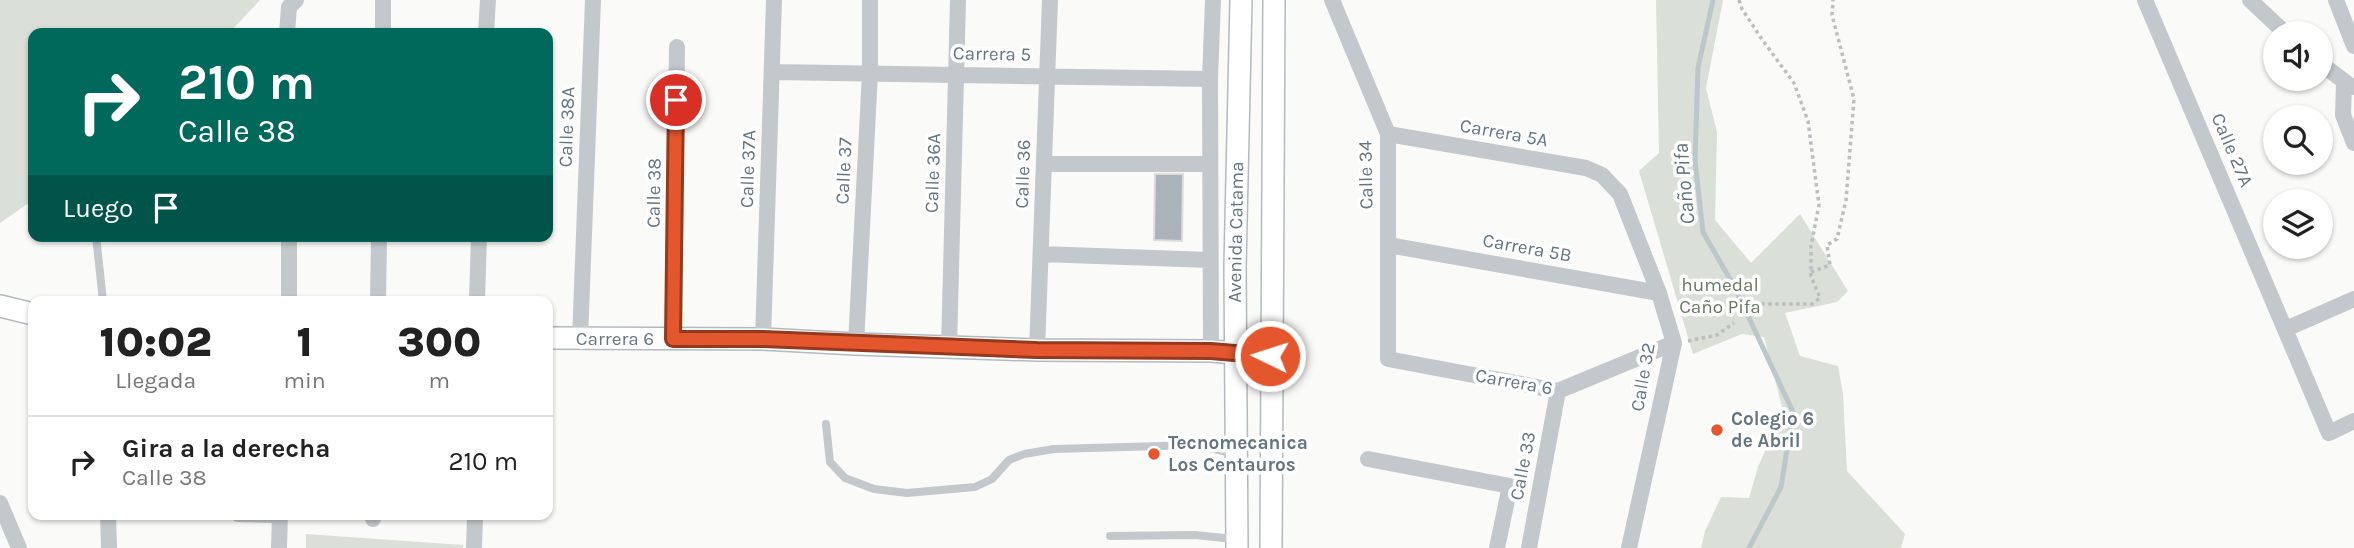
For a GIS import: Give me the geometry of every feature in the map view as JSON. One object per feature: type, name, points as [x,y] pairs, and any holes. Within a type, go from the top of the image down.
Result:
[{"type":"main road","name":"Avenida Catama","points":[[1237,543],[1235,267],[1241,0]]},
{"type":"main road","name":"Avenida Catama","points":[[1271,548],[1274,0]]},
{"type":"main road","points":[[0,306],[28,313]]},
{"type":"main road","name":"Carrera 6","points":[[553,338],[763,339],[1037,350],[1211,351],[1270,356]]},
{"type":"street","points":[[287,28],[289,7],[296,0]]},
{"type":"street","points":[[383,0],[383,28]]},
{"type":"street","points":[[486,28],[488,0]]},
{"type":"street","name":"Calle 38A","points":[[580,339],[593,0]]},
{"type":"street","name":"Calle 37A","points":[[763,339],[774,0]]},
{"type":"street","name":"Calle 37","points":[[856,344],[870,74],[870,0]]},
{"type":"street","name":"Calle 36A","points":[[949,347],[958,0]]},
{"type":"street","name":"Calle 36","points":[[1037,350],[1050,0]]},
{"type":"street","name":"Avenida Catama","points":[[1211,351],[1210,79],[1213,0]]},
{"type":"street","name":"Calle 34","points":[[1332,0],[1388,134],[1388,359]]},
{"type":"street","name":"Calle 27A","points":[[2144,0],[2329,433],[2354,421]]},
{"type":"street","points":[[2250,0],[2272,21]]},
{"type":"street","points":[[2336,0],[2354,46]]},
{"type":"street","name":"Calle 38","points":[[673,339],[677,47]]},
{"type":"street","points":[[2333,70],[2351,80],[2343,116],[2354,143]]},
{"type":"street","name":"Carrera 5","points":[[773,72],[1210,79]]},
{"type":"street","name":"Carrera 5A","points":[[1388,134],[1578,166],[1595,171],[1609,181]]},
{"type":"street","points":[[1044,164],[1210,164]]},
{"type":"street","name":"Calle 32","points":[[1609,181],[1620,194],[1659,293],[1674,344],[1629,548]]},
{"type":"street","points":[[289,242],[289,296]]},
{"type":"street","points":[[378,296],[379,242]]},
{"type":"street","points":[[477,296],[479,242]]},
{"type":"street","name":"Carrera 5B","points":[[1388,245],[1659,293]]},
{"type":"street","points":[[1041,254],[1210,260]]},
{"type":"street","points":[[2286,329],[2354,299]]},
{"type":"street","name":"Carrera 6","points":[[1388,359],[1559,391],[1674,344]]},
{"type":"street","name":"Calle 33","points":[[1529,548],[1559,391]]},
{"type":"street","points":[[1368,459],[1510,486],[1497,548]]},
{"type":"street","points":[[0,503],[19,548]]},
{"type":"street","points":[[108,520],[109,548]]},
{"type":"street","points":[[279,548],[281,520]]},
{"type":"street","points":[[474,548],[475,520]]},
{"type":"lane","points":[[97,242],[102,296]]},
{"type":"lane","points":[[826,424],[830,462],[845,478],[874,489],[906,493],[975,487],[992,479],[1009,460],[1024,454],[1054,449],[1197,446],[1236,454]]},
{"type":"lane","points":[[1110,536],[1195,535],[1237,543]]},
{"type":"path","points":[[1739,0],[1761,38],[1794,83],[1808,121],[1819,205],[1811,246],[1811,272],[1820,298],[1812,304],[1761,304]]},
{"type":"path","points":[[1811,272],[1830,265],[1827,244],[1837,239],[1846,200],[1854,99],[1832,15],[1833,0]]},
{"type":"path","points":[[1674,344],[1717,335],[1734,323]]},
{"type":"green space","points":[[0,0],[260,0],[234,28],[28,28],[28,203],[0,223]]},
{"type":"green space","name":"humedal Caño Pifa","points":[[1656,0],[1723,0],[1706,88],[1717,132],[1715,220],[1751,263],[1800,214],[1848,291],[1837,302],[1785,313],[1800,356],[1838,366],[1843,394],[1847,471],[1905,534],[1901,548],[1701,548],[1705,531],[1721,497],[1749,498],[1758,467],[1783,411],[1764,337],[1742,334],[1693,354],[1639,171],[1659,153]]},
{"type":"green space","points":[[306,534],[463,545],[463,548],[306,548]]},
{"type":"building","points":[[1155,174],[1183,174],[1182,241],[1154,240]]},
{"type":"waterway","name":"Caño Pifa","points":[[1713,0],[1698,68],[1695,161],[1703,232],[1735,288],[1793,412],[1781,487],[1749,548]]},
{"type":"place","name":"Colegio 6 de Abril","points":[[1717,430]]},
{"type":"place","name":"Tecnomecanica Los Centauros","points":[[1154,454]]},
{"type":"route","points":[[676,100],[673,339],[763,339],[1037,350],[1211,351],[1270,356]]}]
